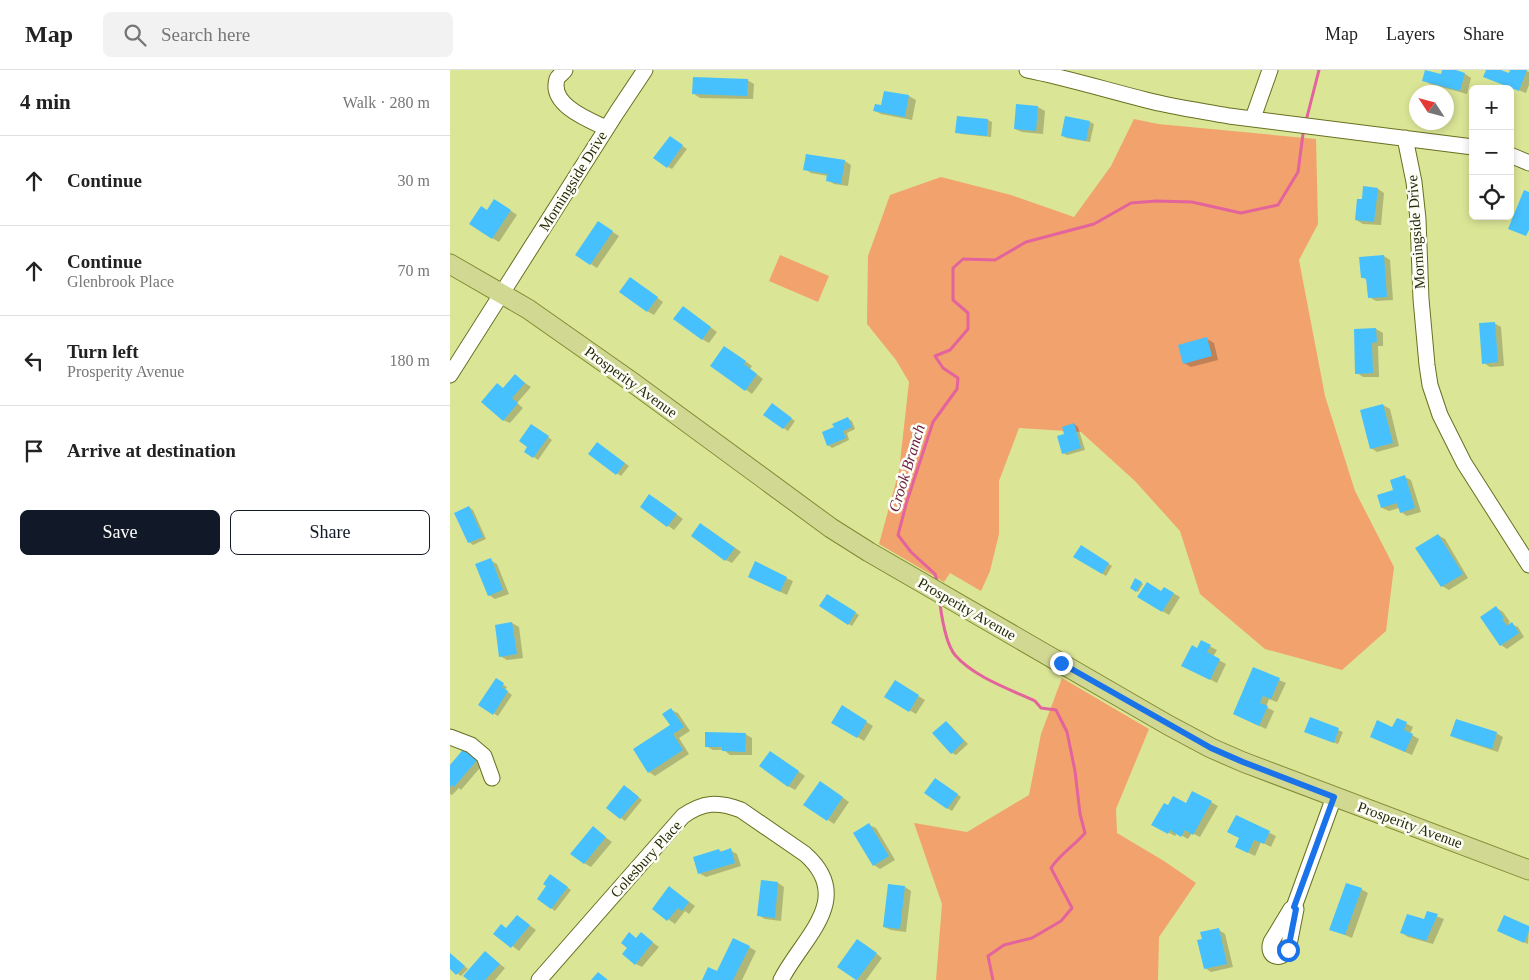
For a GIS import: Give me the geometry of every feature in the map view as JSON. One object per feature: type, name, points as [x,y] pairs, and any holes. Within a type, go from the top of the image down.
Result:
[{"type":"main road","name":"Prosperity Avenue","points":[[450,264],[528,309],[632,382],[831,528],[869,552],[1211,748],[1334,797],[1529,870]]},
{"type":"street","points":[[565,70],[557,79],[557,92],[566,107],[606,128]]},
{"type":"street","name":"Morningside Drive","points":[[450,375],[606,128],[645,70]]},
{"type":"street","points":[[1027,70],[1057,76],[1148,101],[1229,116],[1469,146]]},
{"type":"street","points":[[1253,118],[1270,70]]},
{"type":"street","name":"Morningside Drive","points":[[1405,138],[1414,182],[1418,219],[1421,299],[1430,385],[1440,415],[1456,448],[1529,565]]},
{"type":"street","points":[[1514,157],[1529,163]]},
{"type":"street","points":[[450,737],[472,745],[484,756],[492,778]]},
{"type":"street","points":[[1294,907],[1334,797]]},
{"type":"street","name":"Colesbury Place","points":[[539,980],[684,816],[694,809],[718,804],[741,810],[805,854],[821,872],[825,883],[826,901],[821,918],[781,980]]},
{"type":"shaded area","points":[[1134,119],[1158,124],[1316,139],[1318,224],[1299,260],[1325,396],[1355,491],[1394,567],[1386,631],[1342,670],[1265,649],[1200,594],[1180,531],[1135,481],[1081,432],[1019,428],[999,481],[999,534],[990,571],[981,591],[950,573],[944,582],[879,544],[899,471],[909,382],[896,360],[867,324],[868,256],[890,195],[941,177],[1011,195],[1074,217],[1111,166]]},
{"type":"shaded area","points":[[780,255],[829,276],[818,302],[769,281]]},
{"type":"shaded area","points":[[1062,678],[1149,729],[1116,809],[1117,833],[1196,883],[1159,937],[1158,980],[936,980],[942,904],[914,823],[967,832],[1029,795],[1041,734]]},
{"type":"building","points":[[1425,70],[1441,74],[1442,70],[1456,70],[1465,73],[1460,91],[1454,89],[1454,85],[1437,85],[1422,81]]},
{"type":"building","points":[[1486,70],[1501,70],[1509,73],[1510,70],[1527,70],[1519,91],[1514,89],[1514,85],[1504,85],[1483,77]]},
{"type":"building","points":[[693,77],[748,79],[747,96],[692,94]]},
{"type":"building","points":[[884,91],[909,95],[905,117],[873,111],[875,104],[881,105]]},
{"type":"building","points":[[1016,104],[1038,106],[1036,131],[1014,129]]},
{"type":"building","points":[[957,116],[988,119],[987,136],[955,133]]},
{"type":"building","points":[[1065,116],[1090,121],[1086,141],[1061,136]]},
{"type":"building","points":[[670,136],[683,145],[667,168],[653,158]]},
{"type":"building","points":[[806,154],[845,160],[841,184],[826,181],[827,174],[803,170]]},
{"type":"building","points":[[1363,186],[1378,188],[1374,222],[1355,220],[1357,199],[1362,199]]},
{"type":"building","points":[[1524,190],[1529,192],[1529,230],[1526,236],[1508,229],[1512,220],[1514,220],[1514,214]]},
{"type":"building","points":[[494,199],[511,210],[492,239],[469,224],[481,206],[487,210]]},
{"type":"building","points":[[598,221],[613,231],[590,265],[575,255]]},
{"type":"building","points":[[1384,255],[1387,297],[1368,298],[1366,278],[1361,278],[1359,257]]},
{"type":"building","points":[[630,277],[658,297],[647,312],[619,292]]},
{"type":"building","points":[[683,306],[711,327],[702,340],[673,319]]},
{"type":"building","points":[[1495,322],[1498,362],[1482,364],[1479,323]]},
{"type":"building","points":[[1376,328],[1377,342],[1372,343],[1373,373],[1355,374],[1354,329]]},
{"type":"building","points":[[1207,337],[1212,356],[1183,364],[1178,345]]},
{"type":"building","points":[[724,346],[746,361],[744,364],[757,374],[745,391],[710,366]]},
{"type":"building","points":[[515,374],[525,383],[512,398],[518,403],[503,421],[481,402],[497,383],[503,388]]},
{"type":"building","points":[[772,403],[792,418],[783,429],[763,415]]},
{"type":"building","points":[[1383,404],[1393,443],[1370,449],[1360,410]]},
{"type":"building","points":[[848,417],[852,427],[843,431],[846,438],[827,446],[822,432],[834,427],[832,424]]},
{"type":"building","points":[[1074,423],[1081,448],[1062,454],[1057,436],[1064,434],[1062,427]]},
{"type":"building","points":[[531,424],[549,436],[533,458],[524,452],[527,447],[519,441]]},
{"type":"building","points":[[597,442],[625,463],[616,475],[588,454]]},
{"type":"building","points":[[1405,475],[1415,508],[1400,513],[1397,503],[1381,508],[1377,495],[1393,490],[1390,480]]},
{"type":"building","points":[[649,494],[677,514],[667,527],[640,507]]},
{"type":"building","points":[[469,506],[483,537],[468,543],[454,513]]},
{"type":"building","points":[[700,523],[735,548],[725,561],[691,536]]},
{"type":"building","points":[[1438,534],[1463,574],[1441,587],[1415,548]]},
{"type":"building","points":[[1081,545],[1109,563],[1102,574],[1073,557]]},
{"type":"building","points":[[491,558],[503,590],[488,596],[475,564]]},
{"type":"building","points":[[755,561],[787,577],[780,592],[748,577]]},
{"type":"building","points":[[1135,578],[1142,582],[1136,592],[1130,588]]},
{"type":"building","points":[[1147,582],[1161,591],[1164,587],[1174,593],[1162,612],[1137,597]]},
{"type":"building","points":[[827,594],[856,612],[848,625],[819,606]]},
{"type":"building","points":[[1496,606],[1507,626],[1512,622],[1519,633],[1500,646],[1480,617]]},
{"type":"building","points":[[512,622],[517,654],[499,657],[495,625]]},
{"type":"building","points":[[1201,640],[1211,645],[1207,652],[1220,659],[1210,680],[1181,666],[1192,645],[1197,648]]},
{"type":"building","points":[[1253,667],[1280,678],[1271,699],[1263,696],[1260,703],[1268,706],[1259,726],[1233,714]]},
{"type":"building","points":[[496,678],[504,683],[502,687],[508,691],[493,715],[478,705]]},
{"type":"building","points":[[895,680],[919,695],[909,712],[884,697]]},
{"type":"building","points":[[842,705],[867,721],[857,738],[831,723]]},
{"type":"building","points":[[671,708],[684,727],[673,734],[683,750],[648,773],[633,749],[670,725],[662,714]]},
{"type":"building","points":[[1310,717],[1339,728],[1334,743],[1304,732]]},
{"type":"building","points":[[1397,718],[1407,722],[1404,730],[1413,734],[1405,752],[1370,737],[1377,720],[1392,727]]},
{"type":"building","points":[[1456,719],[1497,732],[1492,749],[1450,736]]},
{"type":"building","points":[[946,721],[964,741],[951,754],[932,733]]},
{"type":"building","points":[[705,732],[746,733],[745,752],[722,751],[722,747],[705,747]]},
{"type":"building","points":[[466,746],[479,758],[454,787],[452,785],[450,787],[450,765]]},
{"type":"building","points":[[770,751],[799,771],[788,787],[759,766]]},
{"type":"building","points":[[935,778],[958,794],[947,809],[924,793]]},
{"type":"building","points":[[820,781],[843,797],[827,821],[803,805]]},
{"type":"building","points":[[624,785],[639,797],[620,819],[606,808]]},
{"type":"building","points":[[1192,791],[1212,801],[1193,835],[1185,830],[1181,837],[1170,830],[1168,834],[1151,825],[1164,803],[1168,805],[1173,796],[1186,803]]},
{"type":"building","points":[[1236,815],[1270,831],[1264,844],[1254,840],[1248,853],[1235,847],[1239,838],[1227,832]]},
{"type":"building","points":[[869,823],[889,856],[873,866],[853,833]]},
{"type":"building","points":[[593,826],[606,837],[584,864],[570,854]]},
{"type":"building","points":[[731,848],[735,863],[698,874],[693,857],[719,849],[720,852]]},
{"type":"building","points":[[550,874],[568,887],[551,909],[537,899],[546,886],[543,884]]},
{"type":"building","points":[[761,880],[778,882],[775,918],[757,916]]},
{"type":"building","points":[[1346,883],[1362,888],[1345,935],[1329,930]]},
{"type":"building","points":[[888,884],[905,886],[900,929],[883,927]]},
{"type":"building","points":[[669,886],[689,902],[682,911],[678,908],[667,921],[652,909]]},
{"type":"building","points":[[1427,911],[1438,914],[1426,941],[1400,933],[1407,914],[1424,919]]},
{"type":"building","points":[[517,915],[530,925],[511,948],[493,934],[501,924],[506,928]]},
{"type":"building","points":[[1504,915],[1529,926],[1524,943],[1497,931]]},
{"type":"building","points":[[1219,928],[1227,964],[1204,969],[1197,940],[1202,939],[1200,932]]},
{"type":"building","points":[[629,932],[636,938],[641,932],[653,942],[635,965],[622,954],[627,948],[621,943]]},
{"type":"building","points":[[733,938],[750,946],[733,980],[702,980],[708,967],[717,971]]},
{"type":"building","points":[[857,939],[877,953],[856,980],[837,967]]},
{"type":"building","points":[[485,951],[500,964],[485,980],[468,980],[463,976]]},
{"type":"building","points":[[450,953],[465,966],[456,975],[450,969]]},
{"type":"building","points":[[598,972],[608,980],[591,980]]},
{"type":"waterway","name":"Crook Branch","points":[[1307,117],[1319,70]]},
{"type":"waterway","name":"Crook Branch","points":[[937,581],[935,574],[911,552],[898,535],[933,422],[957,389],[958,378],[943,368],[935,356],[950,350],[968,329],[968,313],[953,300],[953,268],[963,259],[995,260],[1026,242],[1094,224],[1131,203],[1156,201],[1192,202],[1241,213],[1278,205],[1298,172],[1303,134]]},
{"type":"waterway","name":"Crook Branch","points":[[940,604],[949,644],[955,655],[963,663],[992,682],[1035,701],[1041,708],[1056,710],[1067,732],[1075,771],[1080,814],[1085,833],[1051,868],[1072,908],[1061,921],[1032,938],[1004,945],[988,956],[993,980]]},
{"type":"route","points":[[1061,663],[1211,748],[1334,797],[1294,907],[1296,909],[1288,950]]}]
